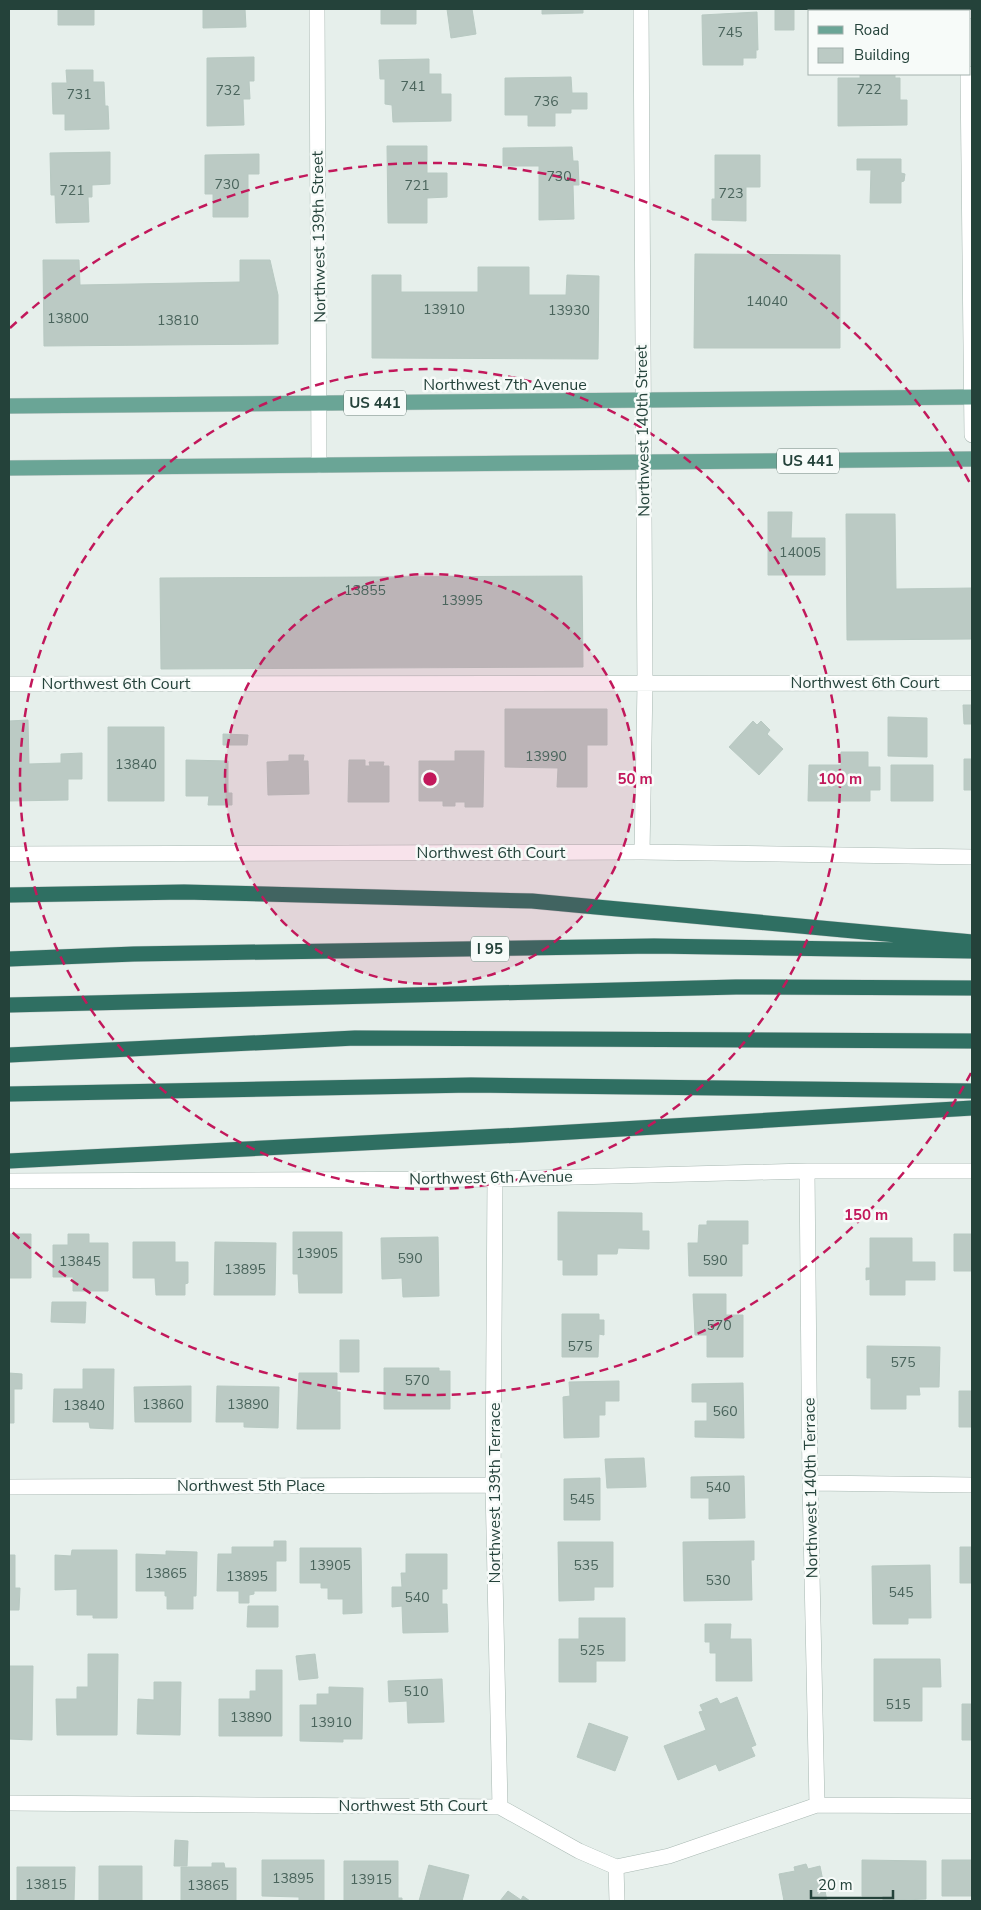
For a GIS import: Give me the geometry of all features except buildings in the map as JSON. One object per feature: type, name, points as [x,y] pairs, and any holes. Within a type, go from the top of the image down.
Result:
[{"type":"highway","points":[[9,895],[184,892],[532,901],[972,942]]},
{"type":"highway","name":"I 95","points":[[9,959],[134,954],[654,946],[972,951]]},
{"type":"highway","points":[[9,1005],[706,988],[972,988]]},
{"type":"highway","points":[[9,1054],[355,1038],[972,1040]]},
{"type":"highway","points":[[9,1094],[181,1089],[471,1085],[972,1091]]},
{"type":"highway","points":[[9,1160],[530,1135],[972,1108]]},
{"type":"main road","name":"Northwest 7th Avenue","points":[[9,406],[972,397]]},
{"type":"main road","name":"US 441","points":[[9,468],[972,459]]},
{"type":"street","name":"Northwest 139th Street","points":[[317,9],[319,465]]},
{"type":"street","name":"Northwest 140th Street","points":[[641,9],[645,684],[642,852]]},
{"type":"street","points":[[968,75],[972,435]]},
{"type":"street","name":"Northwest 6th Court","points":[[9,684],[972,683]]},
{"type":"street","name":"Northwest 6th Court","points":[[9,854],[642,852],[972,857]]},
{"type":"street","name":"Northwest 6th Avenue","points":[[9,1181],[496,1179],[807,1171],[972,1171]]},
{"type":"street","name":"Northwest 140th Terrace","points":[[807,1171],[810,1483],[817,1805]]},
{"type":"street","name":"Northwest 139th Terrace","points":[[496,1179],[493,1485],[500,1807]]},
{"type":"street","points":[[810,1483],[972,1484]]},
{"type":"street","name":"Northwest 5th Place","points":[[9,1487],[493,1485]]},
{"type":"street","name":"Northwest 5th Court","points":[[9,1803],[500,1807],[579,1852],[616,1867]]},
{"type":"street","points":[[616,1901],[616,1867],[669,1856],[817,1805],[972,1806]]}]
